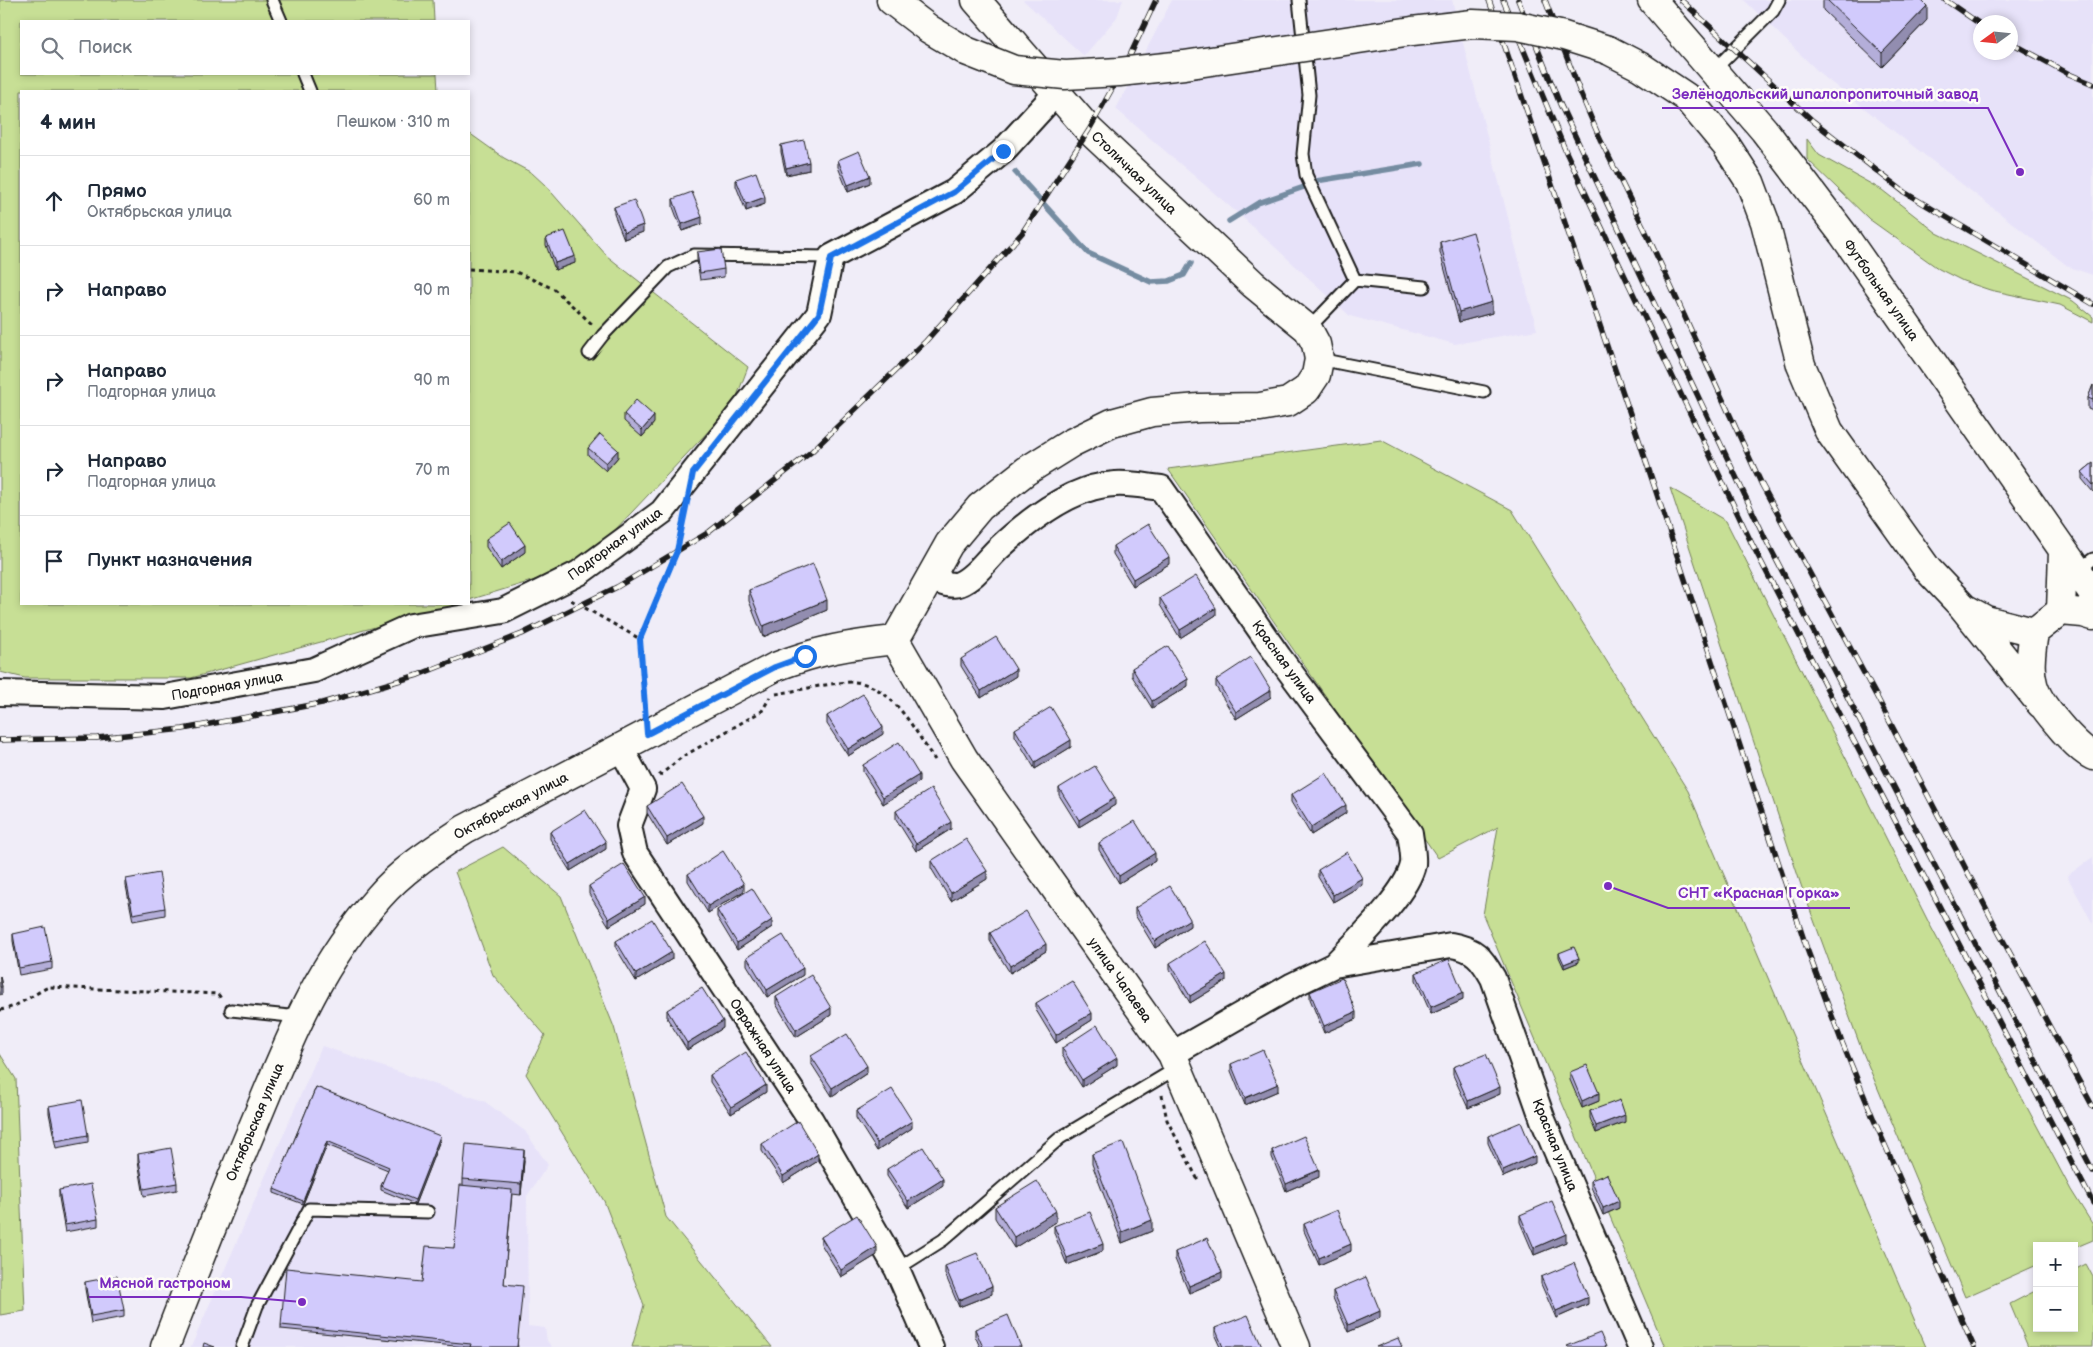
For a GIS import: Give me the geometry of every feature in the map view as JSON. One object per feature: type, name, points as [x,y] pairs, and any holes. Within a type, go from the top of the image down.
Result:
[{"type":"street","points":[[891,0],[929,29],[966,51],[1014,70],[1065,75],[1119,72],[1184,65],[1412,31],[1473,24],[1518,26],[1564,36],[1608,50],[1641,68],[1686,97],[1726,145],[1750,182],[1765,222],[1801,365],[1829,431],[1928,570],[1962,607],[2078,746],[2093,756]]},
{"type":"street","name":"Столичная улица","points":[[976,0],[1090,130],[1253,284],[1308,329]]},
{"type":"street","name":"Футбольная улица","points":[[1652,0],[1764,130],[1843,234],[2078,561],[2093,593]]},
{"type":"street","points":[[831,258],[954,192],[1003,151],[1056,93]]},
{"type":"street","name":"Подгорная улица","points":[[0,694],[166,698],[314,670],[411,626],[503,611],[579,573],[662,512],[819,314],[831,258]]},
{"type":"street","points":[[895,640],[949,544],[980,507],[1026,471],[1071,443],[1112,424],[1152,412],[1199,408],[1260,407],[1288,402],[1306,390],[1316,375],[1319,359],[1316,344],[1308,329]]},
{"type":"street","name":"Красная улица","points":[[929,579],[957,585],[968,579],[1015,533],[1047,510],[1084,491],[1113,484],[1161,488],[1280,657],[1410,833],[1413,864],[1404,883],[1384,911],[1334,965]]},
{"type":"street","points":[[2041,704],[2033,687],[2030,659],[2034,632],[2061,611],[2078,561]]},
{"type":"street","points":[[1962,607],[1986,620],[2034,632]]},
{"type":"street","points":[[2061,611],[2093,616]]},
{"type":"street","name":"Октябрьская улица","points":[[165,1347],[218,1209],[299,1017],[333,954],[380,896],[420,860],[464,829],[775,667],[838,646],[895,640]]},
{"type":"street","name":"улица Чапаева","points":[[895,640],[964,759],[1175,1060],[1296,1347]]},
{"type":"street","points":[[621,748],[643,789]]},
{"type":"street","name":"Овражная улица","points":[[643,789],[629,826],[634,853],[811,1120],[897,1269],[931,1347]]},
{"type":"street","name":"Красная улица","points":[[1334,965],[1451,946],[1468,948],[1484,961],[1493,978],[1543,1120],[1640,1347]]},
{"type":"street","points":[[1175,1060],[1293,985],[1334,965]]},
{"type":"lane","points":[[272,0],[281,20]]},
{"type":"lane","points":[[1298,0],[1309,95],[1303,154],[1306,175],[1355,280]]},
{"type":"lane","points":[[1713,71],[1773,11],[1779,0]]},
{"type":"lane","points":[[303,75],[310,90]]},
{"type":"lane","points":[[589,354],[603,335],[668,267],[694,255],[831,258]]},
{"type":"lane","points":[[1355,280],[1424,287]]},
{"type":"lane","points":[[1308,329],[1355,280]]},
{"type":"lane","points":[[1319,359],[1484,392]]},
{"type":"lane","points":[[231,1010],[299,1017]]},
{"type":"lane","points":[[897,1269],[943,1240],[1060,1138],[1175,1060]]},
{"type":"lane","points":[[242,1347],[257,1306],[309,1209],[428,1212]]},
{"type":"path","points":[[470,269],[516,272],[554,289],[603,335]]},
{"type":"path","points":[[647,734],[640,639],[677,551],[685,512]]},
{"type":"path","points":[[552,587],[579,605],[640,639]]},
{"type":"path","points":[[643,789],[682,757],[762,711],[771,695],[854,682],[873,687],[892,701],[939,764]]},
{"type":"path","points":[[0,1010],[8,1009],[49,987],[218,994],[231,1010]]},
{"type":"shaded area","points":[[1023,0],[1123,0],[1117,17],[1084,56]]},
{"type":"shaded area","points":[[1172,0],[1452,0],[1537,330],[1455,344],[1350,316],[1241,216],[1116,109]]},
{"type":"shaded area","points":[[1744,0],[2093,0],[2093,275],[2069,267],[1824,77]]},
{"type":"shaded area","points":[[2093,857],[2093,924],[2067,876]]},
{"type":"shaded area","points":[[322,1046],[484,1101],[525,1131],[548,1165],[527,1196],[528,1326],[545,1328],[547,1341],[552,1347],[191,1347]]},
{"type":"green space","points":[[0,0],[433,0],[434,20],[20,20],[20,75],[437,75],[438,90],[20,90],[20,605],[454,605],[191,678],[25,678],[0,672]]},
{"type":"green space","points":[[470,134],[504,158],[532,173],[545,185],[607,256],[748,367],[734,404],[581,566],[470,600]]},
{"type":"green space","points":[[1807,139],[1819,155],[1882,190],[1937,233],[2073,301],[2093,317],[2093,322],[2060,305],[1990,290],[1963,281],[1939,269],[1869,219],[1807,159]]},
{"type":"green space","points":[[1381,440],[1512,510],[1688,791],[1926,1347],[1665,1347],[1483,915],[1498,827],[1438,858],[1168,469]]},
{"type":"green space","points":[[1670,488],[1726,521],[1930,925],[2071,1190],[2093,1225],[2093,1240],[2078,1246],[2078,1242],[2033,1242],[2033,1267],[1965,1297],[1861,1048],[1801,885]]},
{"type":"green space","points":[[503,847],[561,896],[614,1027],[666,1217],[772,1347],[632,1347],[644,1305],[604,1201],[526,1074],[545,1035],[493,975],[455,872]]},
{"type":"green space","points":[[0,1054],[16,1079],[25,1311],[0,1315]]},
{"type":"green space","points":[[2086,1264],[2093,1277],[2093,1347],[2028,1347],[2010,1304],[2033,1292],[2033,1332],[2078,1332],[2078,1268]]},
{"type":"building","points":[[1827,0],[1921,0],[1927,6],[1882,53]]},
{"type":"building","points":[[804,140],[809,162],[786,168],[781,145]]},
{"type":"building","points":[[859,151],[870,176],[848,185],[838,160]]},
{"type":"building","points":[[756,172],[765,197],[746,204],[736,179]]},
{"type":"building","points":[[692,192],[702,217],[682,224],[673,199]]},
{"type":"building","points":[[634,200],[643,225],[624,232],[614,207]]},
{"type":"building","points":[[565,231],[575,256],[555,263],[546,238]]},
{"type":"building","points":[[1473,232],[1492,302],[1459,312],[1440,242]]},
{"type":"building","points":[[721,249],[724,269],[700,273],[697,252]]},
{"type":"building","points":[[2093,385],[2093,400],[2088,398]]},
{"type":"building","points":[[636,400],[654,416],[642,430],[624,414]]},
{"type":"building","points":[[600,434],[618,450],[606,463],[588,448]]},
{"type":"building","points":[[2093,463],[2093,485],[2082,472]]},
{"type":"building","points":[[510,523],[525,545],[501,562],[486,539]]},
{"type":"building","points":[[1148,524],[1169,557],[1133,579],[1113,546]]},
{"type":"building","points":[[813,564],[827,600],[763,626],[749,590]]},
{"type":"building","points":[[1196,576],[1216,608],[1180,630],[1160,598]]},
{"type":"building","points":[[996,637],[1016,669],[981,691],[961,659]]},
{"type":"building","points":[[1168,646],[1188,679],[1152,701],[1132,668]]},
{"type":"building","points":[[1251,657],[1271,690],[1236,712],[1216,680]]},
{"type":"building","points":[[863,694],[883,727],[848,749],[827,716]]},
{"type":"building","points":[[1051,707],[1071,740],[1035,762],[1015,729]]},
{"type":"building","points":[[899,742],[919,775],[883,797],[863,765]]},
{"type":"building","points":[[1095,766],[1115,798],[1079,820],[1059,788]]},
{"type":"building","points":[[1326,773],[1346,805],[1311,827],[1291,795]]},
{"type":"building","points":[[682,784],[703,816],[667,838],[647,806]]},
{"type":"building","points":[[931,789],[951,822],[916,844],[896,811]]},
{"type":"building","points":[[585,810],[606,842],[570,864],[550,832]]},
{"type":"building","points":[[1135,821],[1155,853],[1119,876],[1099,843]]},
{"type":"building","points":[[966,839],[987,871],[951,893],[931,861]]},
{"type":"building","points":[[723,851],[744,884],[708,906],[688,874]]},
{"type":"building","points":[[1347,852],[1362,878],[1333,895],[1318,870]]},
{"type":"building","points":[[624,864],[645,897],[609,919],[589,886]]},
{"type":"building","points":[[159,873],[165,908],[133,914],[126,879]]},
{"type":"building","points":[[1170,886],[1190,919],[1155,941],[1135,908]]},
{"type":"building","points":[[752,888],[772,920],[737,943],[717,910]]},
{"type":"building","points":[[1026,911],[1046,944],[1010,966],[990,933]]},
{"type":"building","points":[[652,919],[672,952],[636,974],[616,941]]},
{"type":"building","points":[[45,927],[52,962],[19,968],[13,934]]},
{"type":"building","points":[[783,935],[803,968],[767,990],[747,957]]},
{"type":"building","points":[[1205,941],[1226,974],[1190,996],[1170,963]]},
{"type":"building","points":[[1574,947],[1579,958],[1564,964],[1559,953]]},
{"type":"building","points":[[1449,959],[1463,993],[1431,1007],[1416,973]]},
{"type":"building","points":[[811,975],[831,1008],[796,1030],[776,997]]},
{"type":"building","points":[[1342,978],[1356,1012],[1324,1026],[1310,992]]},
{"type":"building","points":[[1072,981],[1092,1013],[1056,1035],[1036,1003]]},
{"type":"building","points":[[702,988],[723,1021],[687,1043],[667,1010]]},
{"type":"building","points":[[1097,1025],[1117,1058],[1082,1080],[1062,1048]]},
{"type":"building","points":[[847,1034],[867,1066],[832,1088],[811,1056]]},
{"type":"building","points":[[1263,1050],[1278,1084],[1245,1098],[1231,1064]]},
{"type":"building","points":[[746,1052],[766,1085],[731,1107],[710,1075]]},
{"type":"building","points":[[1486,1054],[1500,1087],[1468,1101],[1453,1067]]},
{"type":"building","points":[[1587,1065],[1599,1093],[1582,1101],[1570,1072]]},
{"type":"building","points":[[316,1087],[440,1136],[415,1200],[381,1186],[389,1167],[327,1141],[303,1201],[274,1189]]},
{"type":"building","points":[[892,1089],[912,1121],[877,1143],[856,1111]]},
{"type":"building","points":[[82,1100],[88,1135],[56,1141],[49,1106]]},
{"type":"building","points":[[1620,1100],[1625,1115],[1596,1126],[1590,1111]]},
{"type":"building","points":[[798,1121],[818,1154],[783,1176],[762,1144]]},
{"type":"building","points":[[1521,1122],[1535,1156],[1503,1170],[1488,1136]]},
{"type":"building","points":[[1304,1136],[1319,1170],[1286,1184],[1272,1150]]},
{"type":"building","points":[[1123,1142],[1152,1220],[1122,1232],[1092,1154]]},
{"type":"building","points":[[466,1144],[524,1150],[521,1184],[463,1179]]},
{"type":"building","points":[[923,1147],[943,1179],[908,1201],[887,1169]]},
{"type":"building","points":[[171,1148],[177,1183],[144,1189],[138,1154]]},
{"type":"building","points":[[1607,1174],[1619,1201],[1603,1208],[1591,1180]]},
{"type":"building","points":[[1037,1181],[1056,1211],[1014,1237],[995,1207]]},
{"type":"building","points":[[91,1184],[98,1219],[65,1225],[59,1190]]},
{"type":"building","points":[[460,1185],[512,1190],[504,1284],[523,1286],[517,1347],[470,1347],[471,1344],[281,1325],[286,1268],[422,1282],[426,1246],[454,1248]]},
{"type":"building","points":[[1552,1201],[1566,1234],[1534,1248],[1520,1215]]},
{"type":"building","points":[[1337,1210],[1351,1244],[1319,1258],[1304,1224]]},
{"type":"building","points":[[1090,1212],[1103,1244],[1067,1258],[1054,1226]]},
{"type":"building","points":[[857,1215],[877,1247],[841,1270],[821,1237]]},
{"type":"building","points":[[1207,1238],[1222,1272],[1189,1286],[1175,1252]]},
{"type":"building","points":[[977,1253],[992,1286],[959,1300],[945,1266]]},
{"type":"building","points":[[1574,1263],[1588,1297],[1556,1311],[1541,1277]]},
{"type":"building","points":[[117,1276],[124,1310],[91,1316],[85,1282]]},
{"type":"building","points":[[1366,1277],[1380,1311],[1348,1325],[1333,1291]]},
{"type":"building","points":[[1008,1315],[1021,1347],[983,1347],[975,1329]]},
{"type":"building","points":[[1248,1315],[1262,1347],[1223,1347],[1215,1328]]},
{"type":"building","points":[[1600,1333],[1606,1347],[1567,1346]]},
{"type":"building","points":[[1398,1338],[1402,1347],[1376,1347]]},
{"type":"building","points":[[204,1343],[215,1347],[203,1347]]},
{"type":"waterway","points":[[1316,181],[1422,164]]},
{"type":"waterway","points":[[1015,172],[1088,253],[1151,282],[1169,281],[1184,275],[1191,263]]},
{"type":"waterway","points":[[1229,221],[1258,203],[1304,187]]},
{"type":"railway","points":[[0,740],[97,738],[183,729],[322,703],[418,675],[522,634],[617,587],[709,532],[811,452],[925,342],[1022,233],[1089,130],[1127,62],[1156,0]]},
{"type":"railway","points":[[1489,0],[1641,446],[1807,949],[1841,1040],[1874,1120],[1974,1347]]},
{"type":"railway","points":[[1503,0],[1566,152],[1752,544],[2093,1203]]},
{"type":"railway","points":[[1518,0],[1560,104],[1765,538],[2093,1171]]},
{"type":"railway","points":[[1545,0],[1600,139],[1645,230],[1762,485],[1878,699],[1998,931],[2093,1107]]},
{"type":"railway","points":[[1681,0],[1813,121],[1904,192],[2093,304]]},
{"type":"railway","points":[[1945,0],[1973,19]]},
{"type":"railway","points":[[2018,46],[2069,74],[2093,84]]},
{"type":"place","name":"Зелёнодольский шпалопропиточный завод","points":[[2020,172]]},
{"type":"place","name":"СНТ «Красная Горка»","points":[[1608,886]]},
{"type":"place","name":"Мясной гастроном","points":[[302,1302]]},
{"type":"route","points":[[805,656],[775,667],[647,734],[640,639],[677,551],[693,473],[819,314],[831,258],[954,192],[1003,151]]}]
